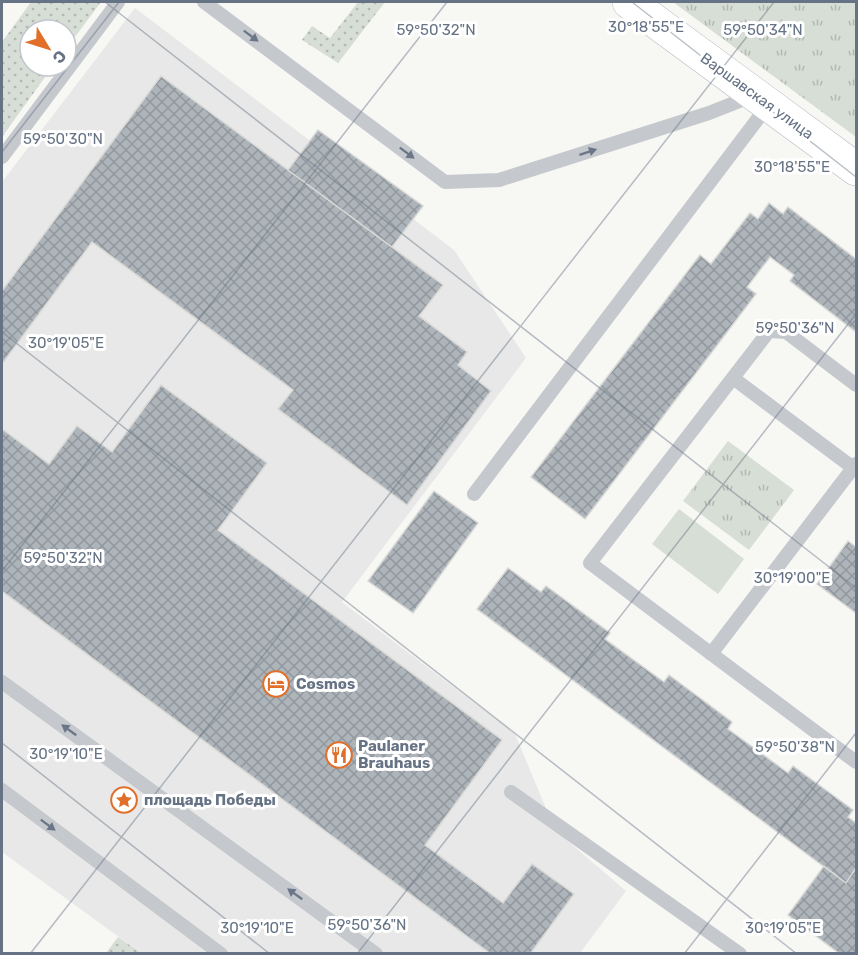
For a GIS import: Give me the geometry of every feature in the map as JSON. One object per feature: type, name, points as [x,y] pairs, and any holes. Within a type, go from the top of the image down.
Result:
[{"type":"street","name":"Варшавская улица","points":[[629,2],[856,169]]},
{"type":"lane","points":[[2,158],[118,2]]},
{"type":"lane","points":[[204,2],[445,182],[498,180],[709,113],[762,99]]},
{"type":"lane","points":[[474,494],[762,99]]},
{"type":"lane","points":[[856,385],[786,332],[769,331],[590,563],[856,762]]},
{"type":"lane","points":[[711,654],[855,467],[733,378]]},
{"type":"lane","points":[[2,682],[376,954]]},
{"type":"lane","points":[[2,790],[221,954]]},
{"type":"lane","points":[[511,792],[740,954]]},
{"type":"shaded area","points":[[135,8],[454,250],[526,358],[342,602],[515,734],[555,830],[626,891],[580,953],[141,953],[2,852],[2,182]]},
{"type":"green space","points":[[31,2],[101,2],[78,33],[78,18],[19,18]]},
{"type":"green space","points":[[358,2],[385,2],[338,63],[302,40],[312,26],[330,38]]},
{"type":"green space","points":[[673,2],[856,2],[856,137]]},
{"type":"green space","points":[[18,20],[18,78],[44,78],[2,137],[2,42]]},
{"type":"green space","points":[[728,441],[794,490],[749,550],[683,501]]},
{"type":"green space","points":[[679,509],[744,559],[718,594],[652,544]]},
{"type":"green space","points":[[118,937],[141,953],[106,953]]},
{"type":"building","points":[[161,76],[443,285],[419,316],[467,352],[458,365],[491,391],[407,505],[278,409],[293,390],[92,242],[2,364],[2,291]]},
{"type":"building","points":[[318,130],[423,206],[392,247],[288,170]]},
{"type":"building","points":[[769,203],[783,214],[788,207],[856,259],[856,332],[790,281],[794,275],[770,257],[747,287],[756,294],[585,519],[531,477],[700,255],[711,264],[750,213],[758,219]]},
{"type":"building","name":"Cosmos","points":[[161,385],[267,463],[218,530],[502,740],[425,845],[503,903],[532,864],[574,894],[530,954],[491,954],[2,591],[2,429],[49,464],[77,426],[112,452]]},
{"type":"building","points":[[434,491],[478,523],[413,613],[368,581]]},
{"type":"building","points":[[848,541],[856,547],[856,613],[817,584]]},
{"type":"building","points":[[508,568],[541,592],[546,586],[610,633],[605,639],[664,682],[669,675],[732,722],[728,729],[788,773],[793,766],[853,810],[848,817],[856,823],[856,868],[846,883],[477,609]]},
{"type":"building","points":[[824,866],[846,883],[856,868],[856,954],[840,954],[788,915]]},
{"type":"place","name":"Cosmos","points":[[276,684]]},
{"type":"place","name":"Paulaner Brauhaus","points":[[339,755]]},
{"type":"place","name":"площадь Победы","points":[[124,800]]}]
